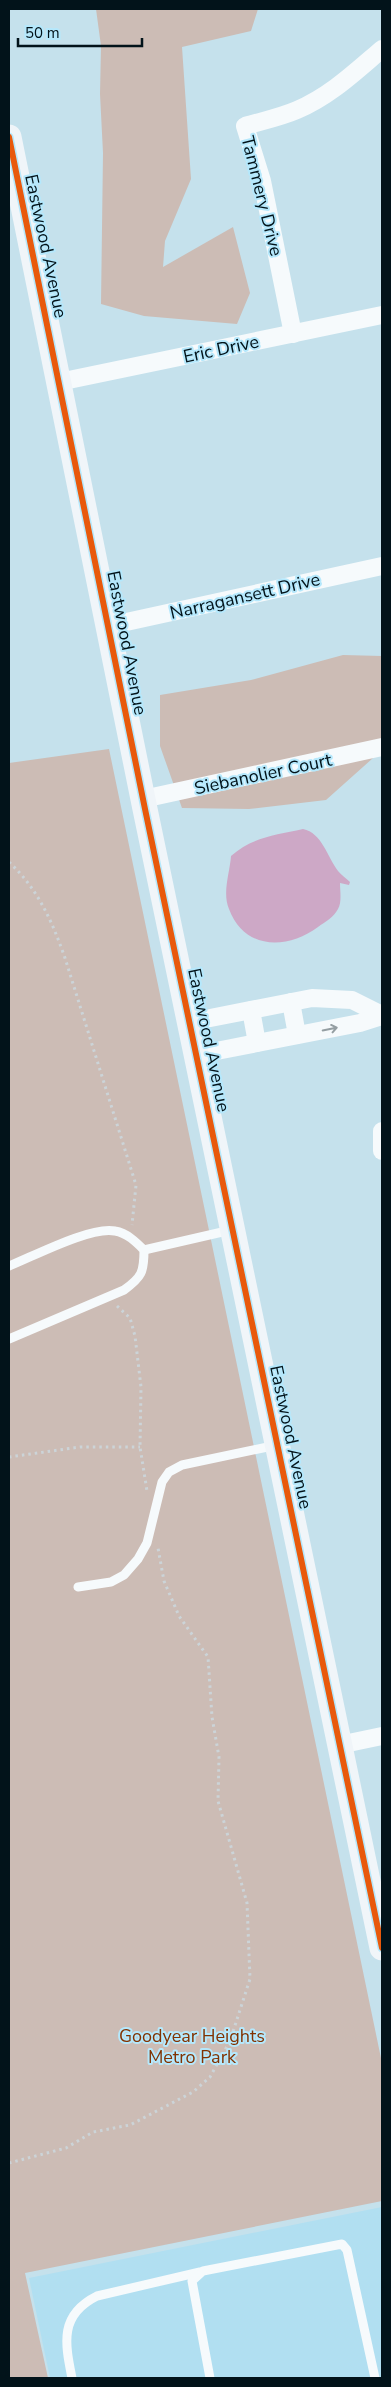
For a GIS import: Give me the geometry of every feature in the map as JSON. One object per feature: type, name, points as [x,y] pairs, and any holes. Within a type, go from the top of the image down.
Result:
[{"type":"street","name":"Tammery Drive","points":[[293,334],[262,181],[245,126],[295,111],[319,99],[342,84],[382,49]]},
{"type":"street","name":"Eastwood Avenue","points":[[9,138],[143,799],[339,1745],[376,1887],[382,1942]]},
{"type":"street","name":"Eric Drive","points":[[59,382],[382,315]]},
{"type":"street","name":"Narragansett Drive","points":[[108,626],[382,566]]},
{"type":"street","name":"Siebanolier Court","points":[[143,799],[382,747]]},
{"type":"street","points":[[190,1022],[312,998],[352,1000],[382,1015]]},
{"type":"street","points":[[291,1002],[297,1035]]},
{"type":"street","points":[[251,1010],[257,1043]]},
{"type":"street","points":[[196,1055],[360,1023],[382,1015]]},
{"type":"street","points":[[382,1131],[382,1151]]},
{"type":"street","points":[[339,1745],[382,1736]]},
{"type":"lane","points":[[9,1266],[96,1231],[116,1230],[131,1237],[144,1250],[144,1269],[137,1281],[124,1290],[9,1339]]},
{"type":"lane","points":[[144,1250],[233,1230]]},
{"type":"lane","points":[[78,1587],[112,1582],[124,1575],[138,1559],[147,1543],[162,1482],[169,1472],[182,1465],[277,1445]]},
{"type":"lane","points":[[72,2378],[66,2346],[68,2324],[84,2303],[97,2296],[202,2271],[342,2244],[347,2250],[375,2378]]},
{"type":"lane","points":[[202,2271],[192,2281],[210,2378]]},
{"type":"path","points":[[9,862],[26,878],[52,922],[65,958],[136,1185],[131,1237]]},
{"type":"path","points":[[9,2164],[66,2148],[93,2132],[130,2125],[193,2092],[210,2077],[230,2041],[250,1979],[248,1903],[218,1801],[219,1756],[212,1717],[208,1657],[179,1616],[164,1581],[140,1447],[141,1387],[135,1336],[130,1318],[108,1297]]},
{"type":"path","points":[[9,1457],[80,1446],[140,1447]]},
{"type":"shaded area","points":[[303,829],[310,831],[320,840],[338,871],[350,882],[349,885],[340,883],[341,896],[338,909],[326,921],[306,935],[280,942],[267,942],[256,939],[245,932],[236,922],[227,903],[226,889],[231,856],[256,841]]},
{"type":"shaded area","points":[[382,2207],[382,2378],[50,2378],[29,2278]]},
{"type":"green space","points":[[96,9],[258,9],[251,31],[182,47],[191,179],[165,241],[163,267],[233,227],[250,293],[237,324],[144,316],[101,304],[103,153],[100,94],[101,46]]},
{"type":"green space","points":[[343,655],[382,656],[382,750],[326,800],[249,809],[182,808],[160,746],[160,695],[251,680]]},
{"type":"green space","name":"Goodyear Heights Metro Park","points":[[109,749],[382,2063],[382,2201],[25,2273],[48,2378],[9,2378],[9,763]]},
{"type":"cycle path","points":[[9,137],[145,809],[382,1948]]}]
